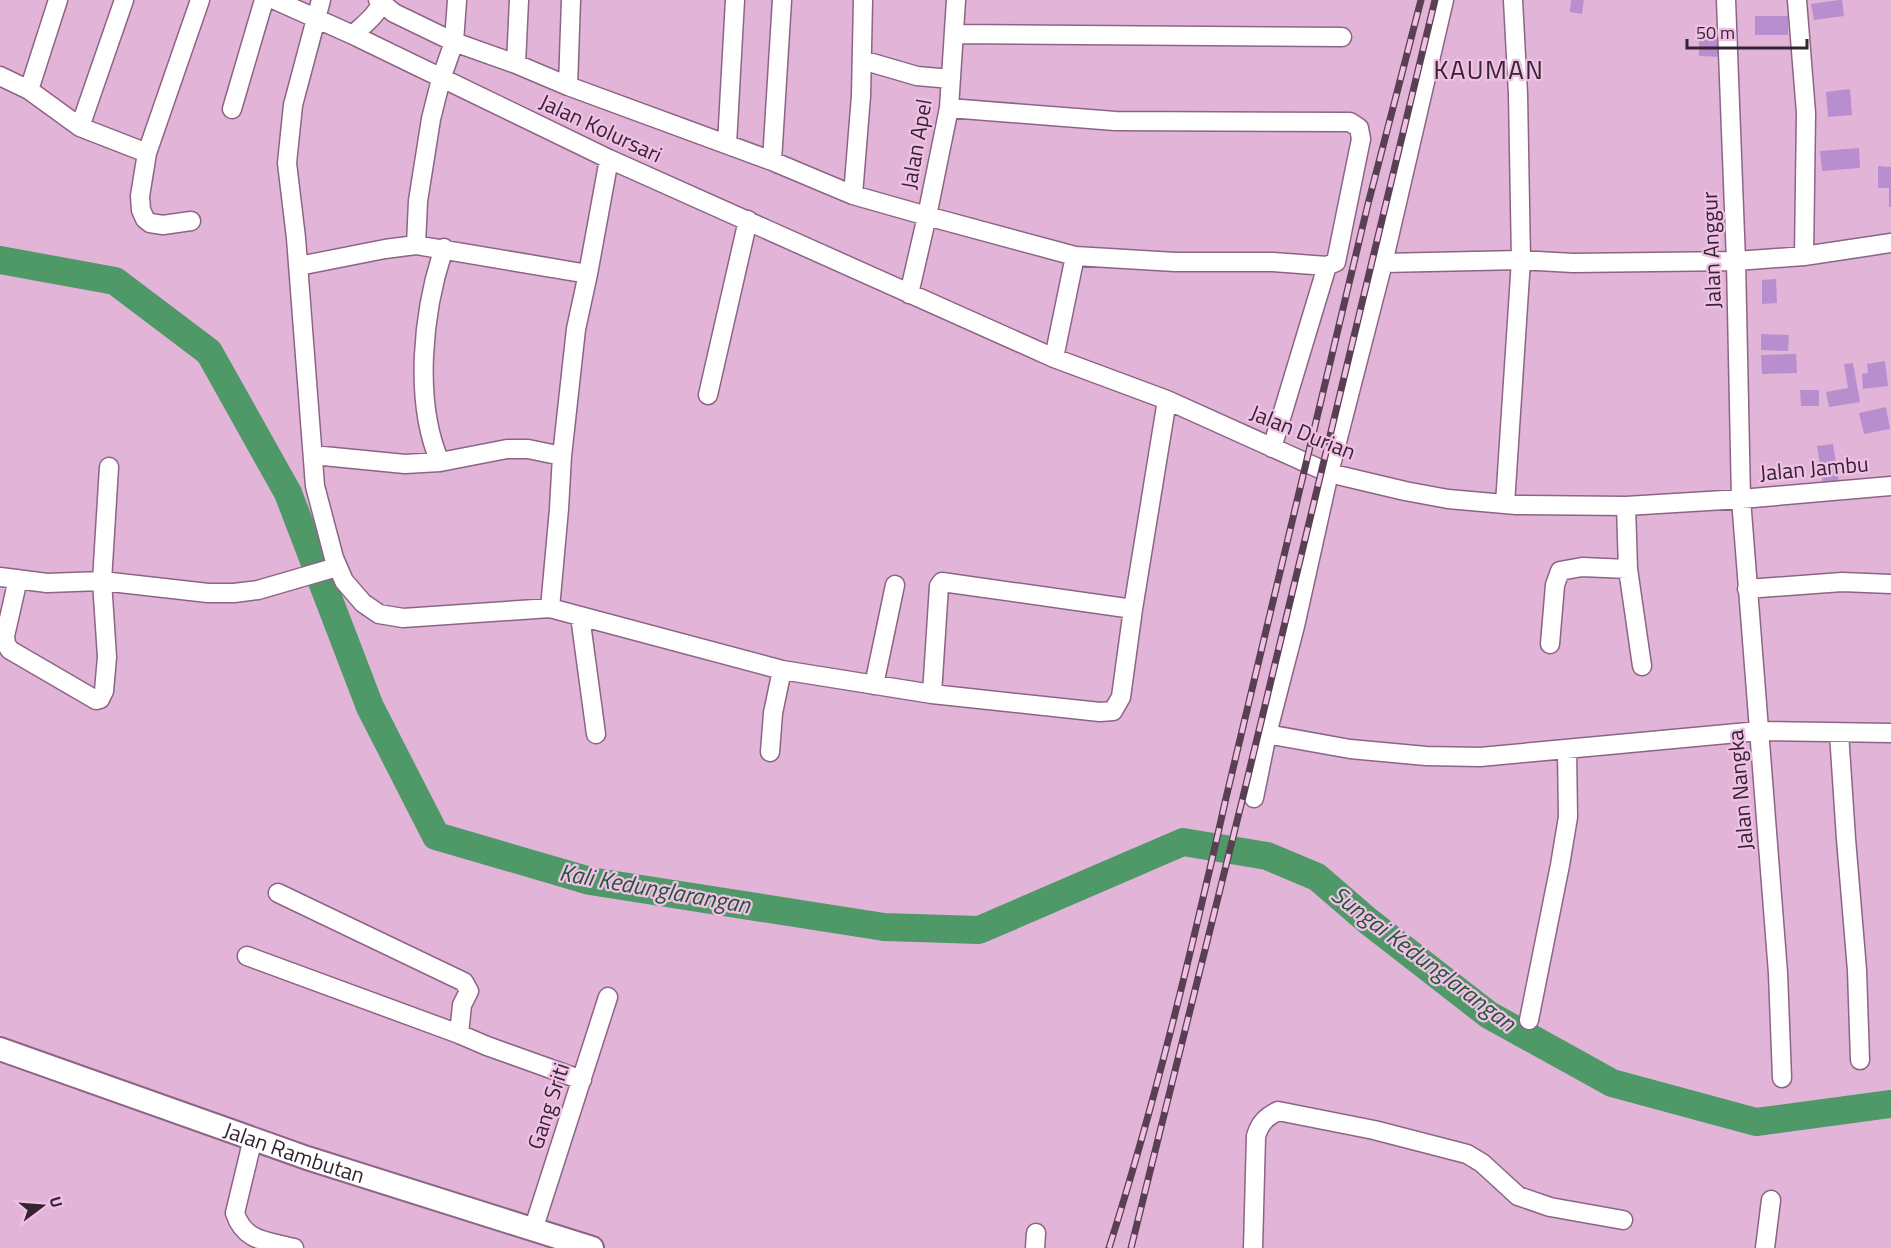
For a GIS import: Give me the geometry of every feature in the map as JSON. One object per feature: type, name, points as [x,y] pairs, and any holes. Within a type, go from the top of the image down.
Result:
[{"type":"main road","name":"Jalan Rambutan","points":[[0,1049],[307,1158],[592,1248]]},
{"type":"street","points":[[28,90],[58,0]]},
{"type":"street","points":[[80,127],[124,0]]},
{"type":"street","points":[[191,222],[155,225],[145,219],[141,210],[140,196],[147,153],[200,0]]},
{"type":"street","points":[[232,109],[264,0]]},
{"type":"street","name":"Jalan Kolursari","points":[[275,0],[318,9],[353,35],[442,75],[609,159],[909,294]]},
{"type":"street","points":[[416,245],[418,201],[431,119],[442,75],[453,46],[457,0]]},
{"type":"street","points":[[516,64],[519,0]]},
{"type":"street","points":[[568,86],[571,0]]},
{"type":"street","points":[[727,144],[735,0]]},
{"type":"street","points":[[772,161],[782,0]]},
{"type":"street","points":[[853,195],[861,96],[862,0]]},
{"type":"street","name":"Jalan Apel","points":[[909,294],[949,108],[956,0]]},
{"type":"street","points":[[1254,798],[1329,473],[1383,263],[1444,0]]},
{"type":"street","points":[[1505,504],[1521,260],[1518,94],[1513,0]]},
{"type":"street","name":"Jalan Anggur","points":[[1726,0],[1736,261],[1741,499]]},
{"type":"street","points":[[1797,0],[1806,113],[1804,256]]},
{"type":"street","points":[[353,35],[379,5],[453,46],[516,64],[568,86],[727,144],[853,195],[926,221],[1075,255],[1175,262],[1273,262],[1327,266],[1336,262],[1361,140],[1359,128],[1350,122],[1115,121],[949,108]]},
{"type":"street","points":[[318,9],[293,105],[287,163],[299,266],[315,486],[333,568],[363,603],[379,614],[403,618],[550,609],[782,670],[932,693],[1100,712],[1113,711],[1121,697],[1167,400]]},
{"type":"street","points":[[954,34],[1342,37]]},
{"type":"street","points":[[862,60],[917,76],[951,80]]},
{"type":"street","points":[[0,76],[28,90],[80,127],[147,153]]},
{"type":"street","points":[[550,609],[560,509],[562,456],[576,329],[609,159]]},
{"type":"street","points":[[708,395],[748,220]]},
{"type":"street","points":[[1383,263],[1521,260],[1573,263],[1736,261],[1804,256],[1891,243]]},
{"type":"street","points":[[299,266],[416,245],[588,274]]},
{"type":"street","points":[[440,462],[435,451],[428,418],[424,376],[424,339],[431,295],[444,248]]},
{"type":"street","points":[[1056,347],[1075,255]]},
{"type":"street","points":[[1272,448],[1327,266]]},
{"type":"street","name":"Jalan Durian","points":[[909,294],[1056,347],[1329,473],[1448,499],[1505,504],[1626,506],[1741,499]]},
{"type":"street","points":[[313,455],[405,464],[440,462],[507,449],[528,449],[562,456]]},
{"type":"street","points":[[109,467],[102,581],[107,657],[104,690],[102,697],[96,700],[10,650],[5,636],[9,578],[47,583],[102,581],[208,593],[234,593],[258,590],[333,568]]},
{"type":"street","name":"Jalan Jambu","points":[[1741,499],[1891,486]]},
{"type":"street","name":"Jalan Nangka","points":[[1741,499],[1778,974],[1782,1077]]},
{"type":"street","points":[[1626,506],[1628,569],[1642,666]]},
{"type":"street","points":[[1550,644],[1555,585],[1560,571],[1582,567],[1628,569]]},
{"type":"street","points":[[932,693],[939,586],[942,582],[1133,609]]},
{"type":"street","points":[[1748,589],[1842,582],[1891,584]]},
{"type":"street","points":[[874,684],[896,585]]},
{"type":"street","points":[[580,616],[596,734]]},
{"type":"street","points":[[770,752],[773,713],[782,670]]},
{"type":"street","points":[[1267,734],[1350,749],[1426,756],[1480,757],[1759,731],[1891,733]]},
{"type":"street","points":[[1839,733],[1857,970],[1860,1060]]},
{"type":"street","points":[[1529,1020],[1568,817],[1567,750]]},
{"type":"street","points":[[279,892],[464,982],[469,991],[462,1005],[459,1034]]},
{"type":"street","points":[[248,956],[582,1080]]},
{"type":"street","name":"Gang Sriti","points":[[533,1230],[608,997]]},
{"type":"street","points":[[1253,1248],[1256,1136],[1267,1116],[1278,1111],[1374,1130],[1467,1154],[1482,1163],[1518,1196],[1550,1207],[1623,1220]]},
{"type":"street","points":[[254,1138],[235,1213],[239,1224],[249,1236],[294,1248]]},
{"type":"street","points":[[1765,1248],[1770,1200]]},
{"type":"building","points":[[1571,0],[1584,0],[1582,14],[1570,12]]},
{"type":"building","points":[[1842,0],[1844,16],[1814,20],[1811,4]]},
{"type":"building","points":[[1755,16],[1788,16],[1788,35],[1755,35]]},
{"type":"building","points":[[1699,38],[1724,39],[1723,57],[1699,56]]},
{"type":"building","points":[[1850,89],[1852,115],[1828,117],[1826,92]]},
{"type":"building","points":[[1859,148],[1860,168],[1822,171],[1820,151]]},
{"type":"building","points":[[1878,166],[1891,167],[1891,188],[1878,188]]},
{"type":"building","points":[[1889,188],[1891,188],[1891,207],[1889,207]]},
{"type":"building","points":[[1776,279],[1777,303],[1762,304],[1762,280]]},
{"type":"building","points":[[1761,334],[1789,335],[1788,351],[1761,350]]},
{"type":"building","points":[[1796,354],[1797,373],[1762,374],[1761,355]]},
{"type":"building","points":[[1885,361],[1888,386],[1863,389],[1862,374],[1868,373],[1867,364]]},
{"type":"building","points":[[1853,363],[1860,402],[1829,407],[1826,392],[1848,388],[1844,364]]},
{"type":"building","points":[[1800,390],[1819,390],[1819,406],[1801,406]]},
{"type":"building","points":[[1886,407],[1890,429],[1864,434],[1859,413]]},
{"type":"building","points":[[1833,444],[1839,482],[1823,484],[1817,446]]},
{"type":"waterway","name":"Kali Kedunglarangan","points":[[0,260],[115,281],[209,352],[288,493],[370,707],[436,836],[590,881],[884,927],[979,930],[1183,842],[1267,856],[1317,877],[1368,921],[1489,1015],[1612,1083],[1756,1122],[1891,1104]]},
{"type":"railway","points":[[1109,1248],[1172,1024],[1368,204],[1421,0]]},
{"type":"railway","points":[[1131,1248],[1242,801],[1435,0]]},
{"type":"district","name":"KAUMAN","points":[[1489,69]]},
{"type":"water label","name":"Sungai Kedunglarangan","points":[[1424,958]]}]
